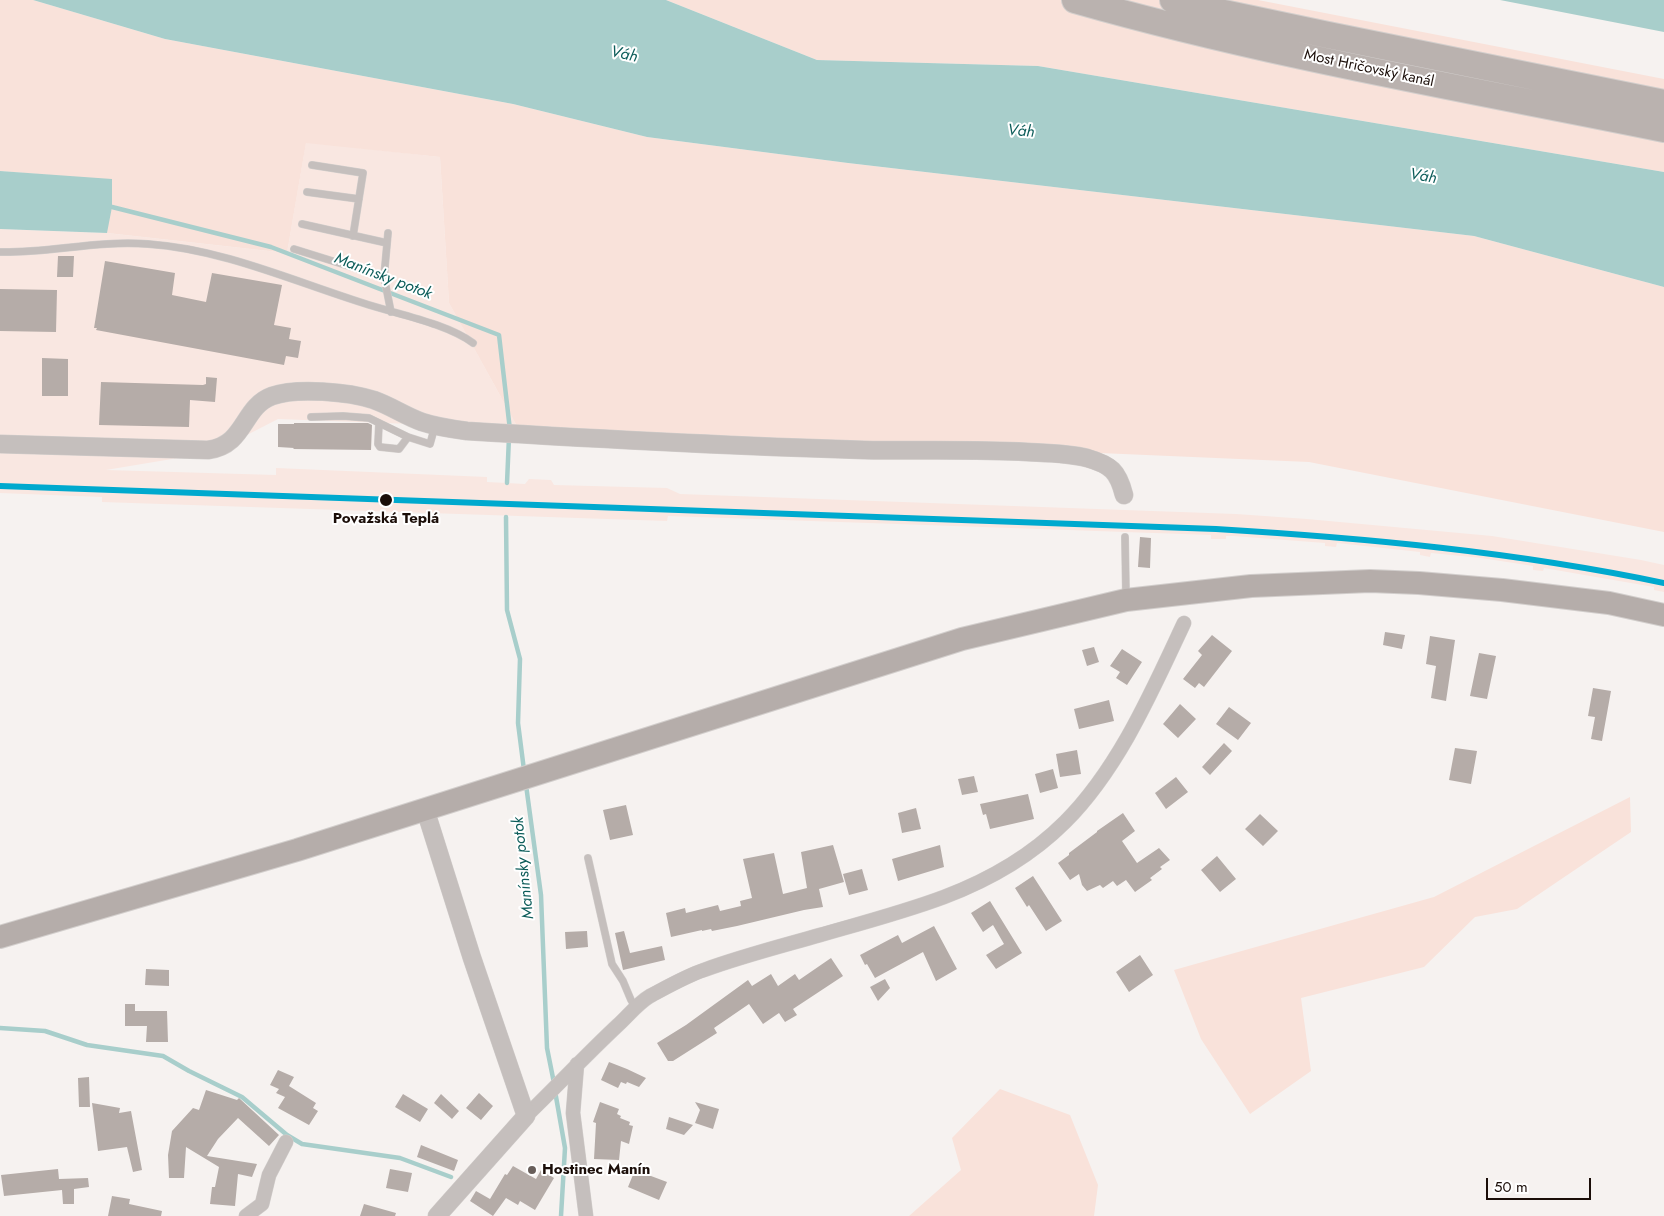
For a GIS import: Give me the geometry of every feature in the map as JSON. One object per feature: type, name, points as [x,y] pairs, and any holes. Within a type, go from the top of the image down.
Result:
[{"type":"highway","name":"Most Hričovský kanál","points":[[1075,0],[1212,36],[1302,56],[1664,129]]},
{"type":"highway","name":"Most Hričovský kanál","points":[[1173,0],[1219,12],[1328,35],[1664,103]]},
{"type":"main road","points":[[0,937],[297,850],[962,639],[1126,600],[1251,586],[1380,581],[1446,584],[1502,590],[1608,603],[1664,615]]},
{"type":"street","points":[[0,444],[217,449],[231,441],[254,409],[266,399],[284,393],[316,392],[338,393],[367,398],[414,419],[435,426],[467,431],[838,449],[984,450],[1086,457],[1109,466],[1117,474],[1124,495]]},
{"type":"street","points":[[437,1216],[526,1116],[561,1082],[576,1064],[648,998],[703,970],[944,897],[996,873],[1047,839],[1085,800],[1128,736],[1184,623]]},
{"type":"street","points":[[425,809],[472,958],[526,1116]]},
{"type":"street","points":[[576,1064],[572,1113],[586,1216]]},
{"type":"street","points":[[246,1216],[262,1204],[269,1175],[286,1142]]},
{"type":"lane","points":[[312,164],[363,173],[353,236]]},
{"type":"lane","points":[[308,192],[359,199]]},
{"type":"lane","points":[[302,224],[387,243]]},
{"type":"lane","points":[[388,232],[384,277],[391,312]]},
{"type":"lane","points":[[0,252],[130,243],[186,249],[238,262],[449,329],[473,343]]},
{"type":"lane","points":[[294,249],[384,277]]},
{"type":"lane","points":[[311,417],[362,416],[408,437],[430,444],[435,426]]},
{"type":"lane","points":[[379,423],[378,444],[380,447],[399,450],[408,437]]},
{"type":"lane","points":[[1125,538],[1126,600]]},
{"type":"lane","points":[[588,858],[612,964],[623,981],[636,1008]]},
{"type":"shaded area","points":[[0,0],[33,0],[165,39],[513,104],[647,137],[848,163],[1474,236],[1664,287],[1664,532],[1309,462],[518,428],[449,303],[440,157],[306,143],[287,253],[107,233],[112,180],[0,171]]},
{"type":"shaded area","points":[[666,0],[1258,0],[1664,79],[1664,172],[1038,66],[817,60]]},
{"type":"shaded area","points":[[306,142],[440,157],[449,303],[518,428],[278,419],[214,452],[106,470],[276,475],[276,468],[487,477],[487,482],[525,484],[529,479],[551,480],[554,485],[667,488],[680,494],[1236,514],[1307,519],[1492,536],[1641,560],[1664,565],[1664,592],[1654,590],[1654,587],[1544,568],[1543,571],[1533,570],[1533,566],[1481,558],[1431,553],[1430,557],[1420,555],[1420,552],[1337,543],[1336,547],[1325,546],[1325,543],[1233,536],[1226,536],[1226,539],[1211,539],[1211,535],[668,516],[667,521],[102,502],[102,497],[0,493],[0,229],[107,233],[287,253]]},
{"type":"shaded area","points":[[1630,797],[1631,832],[1517,909],[1475,917],[1424,967],[1301,998],[1311,1071],[1250,1114],[1201,1039],[1174,970],[1434,897]]},
{"type":"shaded area","points":[[1000,1089],[1070,1115],[1098,1185],[1094,1216],[909,1216],[961,1170],[952,1138]]},
{"type":"water","name":"Váh","points":[[33,0],[666,0],[817,60],[1038,66],[1664,172],[1664,287],[1474,236],[848,163],[647,137],[513,104],[165,39]]},
{"type":"water","points":[[1500,0],[1664,0],[1664,32]]},
{"type":"water","points":[[0,171],[112,179],[112,207],[107,233],[0,229]]},
{"type":"building","points":[[58,256],[74,256],[73,277],[57,277]]},
{"type":"building","points":[[105,261],[175,273],[172,295],[206,302],[212,273],[282,285],[274,325],[291,328],[289,339],[301,341],[298,358],[286,356],[284,365],[96,330],[97,328],[94,328]]},
{"type":"building","points":[[0,289],[57,290],[56,332],[0,331]]},
{"type":"building","points":[[42,358],[68,359],[68,396],[42,396]]},
{"type":"building","points":[[206,377],[217,378],[215,402],[190,400],[189,427],[99,425],[101,382],[203,385],[206,384]]},
{"type":"building","points":[[368,423],[372,425],[371,450],[293,449],[278,447],[278,424]]},
{"type":"building","points":[[1140,537],[1151,538],[1150,568],[1138,567]]},
{"type":"building","points":[[1385,632],[1405,635],[1402,649],[1383,645]]},
{"type":"building","points":[[1212,635],[1232,651],[1204,687],[1199,683],[1195,688],[1183,679],[1202,655],[1198,651]]},
{"type":"building","points":[[1430,636],[1455,640],[1446,701],[1431,698],[1436,666],[1426,664]]},
{"type":"building","points":[[1094,647],[1099,662],[1087,666],[1082,650]]},
{"type":"building","points":[[1122,649],[1142,662],[1127,685],[1116,678],[1120,672],[1110,666]]},
{"type":"building","points":[[1479,653],[1496,656],[1487,699],[1470,696]]},
{"type":"building","points":[[1593,688],[1611,691],[1602,741],[1591,739],[1595,717],[1588,716]]},
{"type":"building","points":[[1109,700],[1114,721],[1079,729],[1074,709]]},
{"type":"building","points":[[1180,704],[1196,719],[1178,738],[1163,724]]},
{"type":"building","points":[[1229,707],[1251,723],[1238,740],[1216,724]]},
{"type":"building","points":[[1224,743],[1232,751],[1210,775],[1202,767]]},
{"type":"building","points":[[1455,748],[1477,751],[1471,784],[1449,780]]},
{"type":"building","points":[[1077,750],[1081,774],[1060,777],[1056,754]]},
{"type":"building","points":[[1053,769],[1058,788],[1040,793],[1035,774]]},
{"type":"building","points":[[974,776],[978,792],[962,795],[958,779]]},
{"type":"building","points":[[1176,777],[1188,792],[1166,809],[1155,793]]},
{"type":"building","points":[[1028,794],[1034,819],[990,829],[986,814],[983,815],[980,804]]},
{"type":"building","points":[[626,805],[633,835],[610,840],[603,810]]},
{"type":"building","points":[[916,808],[921,829],[902,833],[898,813]]},
{"type":"building","points":[[1123,813],[1135,831],[1122,841],[1137,863],[1159,848],[1170,860],[1150,878],[1152,880],[1135,892],[1126,880],[1117,886],[1113,881],[1103,888],[1100,885],[1087,891],[1082,885],[1079,874],[1070,880],[1058,863],[1097,831]]},
{"type":"building","points":[[1260,814],[1278,831],[1263,846],[1245,829]]},
{"type":"building","points":[[833,845],[844,882],[819,889],[823,907],[712,931],[711,929],[702,930],[671,937],[666,913],[685,908],[686,913],[718,905],[720,911],[741,906],[740,901],[752,898],[743,859],[774,853],[783,894],[807,888],[801,852]]},
{"type":"building","points":[[940,845],[944,867],[898,881],[892,859]]},
{"type":"building","points":[[1217,856],[1236,879],[1220,892],[1201,870]]},
{"type":"building","points":[[862,869],[868,890],[849,895],[843,874]]},
{"type":"building","points":[[1033,876],[1062,921],[1046,931],[1015,888]]},
{"type":"building","points":[[990,901],[1022,953],[996,969],[986,955],[1004,944],[993,925],[983,932],[971,913]]},
{"type":"building","points":[[934,926],[957,969],[936,981],[923,952],[875,978],[860,955],[898,935],[902,943]]},
{"type":"building","points":[[587,931],[588,947],[566,949],[565,932]]},
{"type":"building","points":[[624,931],[630,953],[662,946],[665,960],[623,970],[615,933]]},
{"type":"building","points":[[1140,955],[1153,975],[1129,992],[1116,972]]},
{"type":"building","points":[[831,958],[843,976],[793,1009],[797,1015],[785,1022],[779,1013],[763,1024],[749,1004],[714,1028],[717,1033],[673,1061],[668,1061],[657,1043],[686,1025],[748,980],[752,986],[771,974],[778,986],[795,974],[799,980]]},
{"type":"building","points":[[146,969],[169,970],[169,986],[145,985]]},
{"type":"building","points":[[885,979],[890,988],[878,1001],[870,987]]},
{"type":"building","points":[[125,1004],[135,1004],[135,1011],[167,1011],[168,1042],[146,1042],[147,1026],[125,1026]]},
{"type":"building","points":[[609,1062],[646,1078],[639,1087],[627,1082],[626,1084],[621,1082],[618,1088],[601,1080]]},
{"type":"building","points":[[278,1070],[294,1077],[289,1086],[316,1103],[313,1108],[318,1111],[309,1125],[278,1108],[285,1097],[276,1093],[279,1089],[270,1085]]},
{"type":"building","points":[[89,1077],[90,1107],[79,1107],[78,1078]]},
{"type":"building","points":[[206,1090],[237,1100],[239,1098],[279,1135],[269,1146],[238,1118],[218,1139],[207,1156],[257,1164],[252,1177],[238,1174],[235,1206],[210,1204],[212,1187],[215,1187],[219,1167],[186,1147],[184,1178],[169,1178],[168,1155],[172,1131],[193,1108],[199,1110]]},
{"type":"building","points":[[479,1093],[493,1106],[481,1120],[466,1108]]},
{"type":"building","points":[[403,1094],[428,1109],[420,1122],[395,1107]]},
{"type":"building","points":[[441,1094],[459,1111],[452,1119],[434,1103]]},
{"type":"building","points":[[600,1102],[619,1109],[617,1114],[621,1116],[620,1118],[630,1122],[629,1125],[633,1126],[629,1144],[621,1141],[619,1160],[594,1159],[596,1123],[593,1122]]},
{"type":"building","points":[[695,1102],[719,1109],[713,1129],[695,1123],[700,1110]]},
{"type":"building","points":[[92,1103],[120,1108],[119,1113],[131,1111],[142,1170],[133,1172],[127,1147],[98,1151]]},
{"type":"building","points":[[669,1117],[693,1125],[684,1135],[666,1129]]},
{"type":"building","points":[[421,1145],[458,1160],[454,1171],[417,1157]]},
{"type":"building","points":[[513,1166],[536,1179],[541,1170],[554,1178],[535,1210],[520,1201],[518,1205],[506,1198],[493,1216],[470,1201],[476,1191],[490,1199],[505,1174],[507,1175]]},
{"type":"building","points":[[58,1169],[59,1179],[88,1178],[89,1187],[74,1189],[74,1204],[63,1204],[62,1190],[4,1196],[1,1175]]},
{"type":"building","points":[[390,1169],[412,1173],[408,1192],[386,1188]]},
{"type":"building","points":[[635,1170],[667,1182],[659,1200],[628,1187]]},
{"type":"building","points":[[112,1196],[130,1199],[129,1204],[162,1211],[161,1216],[108,1216]]},
{"type":"building","points":[[364,1204],[396,1213],[395,1216],[360,1216]]},
{"type":"waterway","name":"Manínsky potok","points":[[112,207],[271,247],[499,335],[510,430]]},
{"type":"waterway","name":"Manínsky potok","points":[[507,483],[509,437]]},
{"type":"waterway","name":"Manínsky potok","points":[[506,517],[507,610],[520,659],[518,723],[524,770]]},
{"type":"waterway","name":"Manínsky potok","points":[[526,785],[541,895],[547,1048],[554,1083]]},
{"type":"waterway","points":[[0,1028],[45,1031],[87,1045],[163,1056],[242,1097],[287,1135],[302,1144],[400,1158],[451,1177]]},
{"type":"waterway","name":"Manínsky potok","points":[[555,1091],[565,1148],[561,1216]]},
{"type":"transit line","points":[[0,486],[1216,529],[1441,548],[1553,563],[1664,583]]},
{"type":"place","name":"Považská Teplá","points":[[386,500]]},
{"type":"place","name":"Hostinec Manín","points":[[532,1170]]}]
